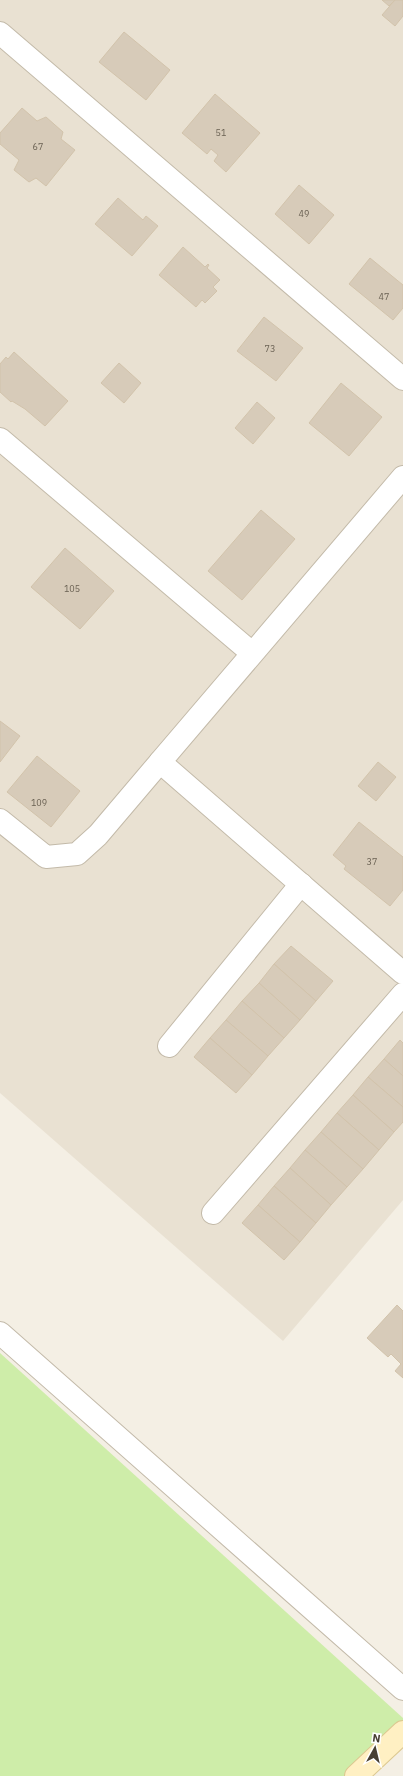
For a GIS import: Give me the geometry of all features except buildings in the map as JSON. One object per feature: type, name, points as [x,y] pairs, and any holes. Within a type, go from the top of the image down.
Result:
[{"type":"main road","points":[[356,1776],[403,1732]]},
{"type":"street","points":[[0,33],[403,379]]},
{"type":"street","points":[[0,439],[252,653]]},
{"type":"street","points":[[0,820],[46,857],[77,854],[98,835],[403,476]]},
{"type":"street","points":[[160,762],[403,973]]},
{"type":"street","points":[[169,1046],[301,884]]},
{"type":"street","points":[[213,1213],[403,994]]},
{"type":"street","points":[[0,1333],[403,1689]]},
{"type":"shaded area","points":[[0,0],[403,0],[403,1200],[283,1341],[0,1093]]},
{"type":"green space","points":[[0,1353],[403,1718],[403,1732],[356,1776],[0,1776]]}]
